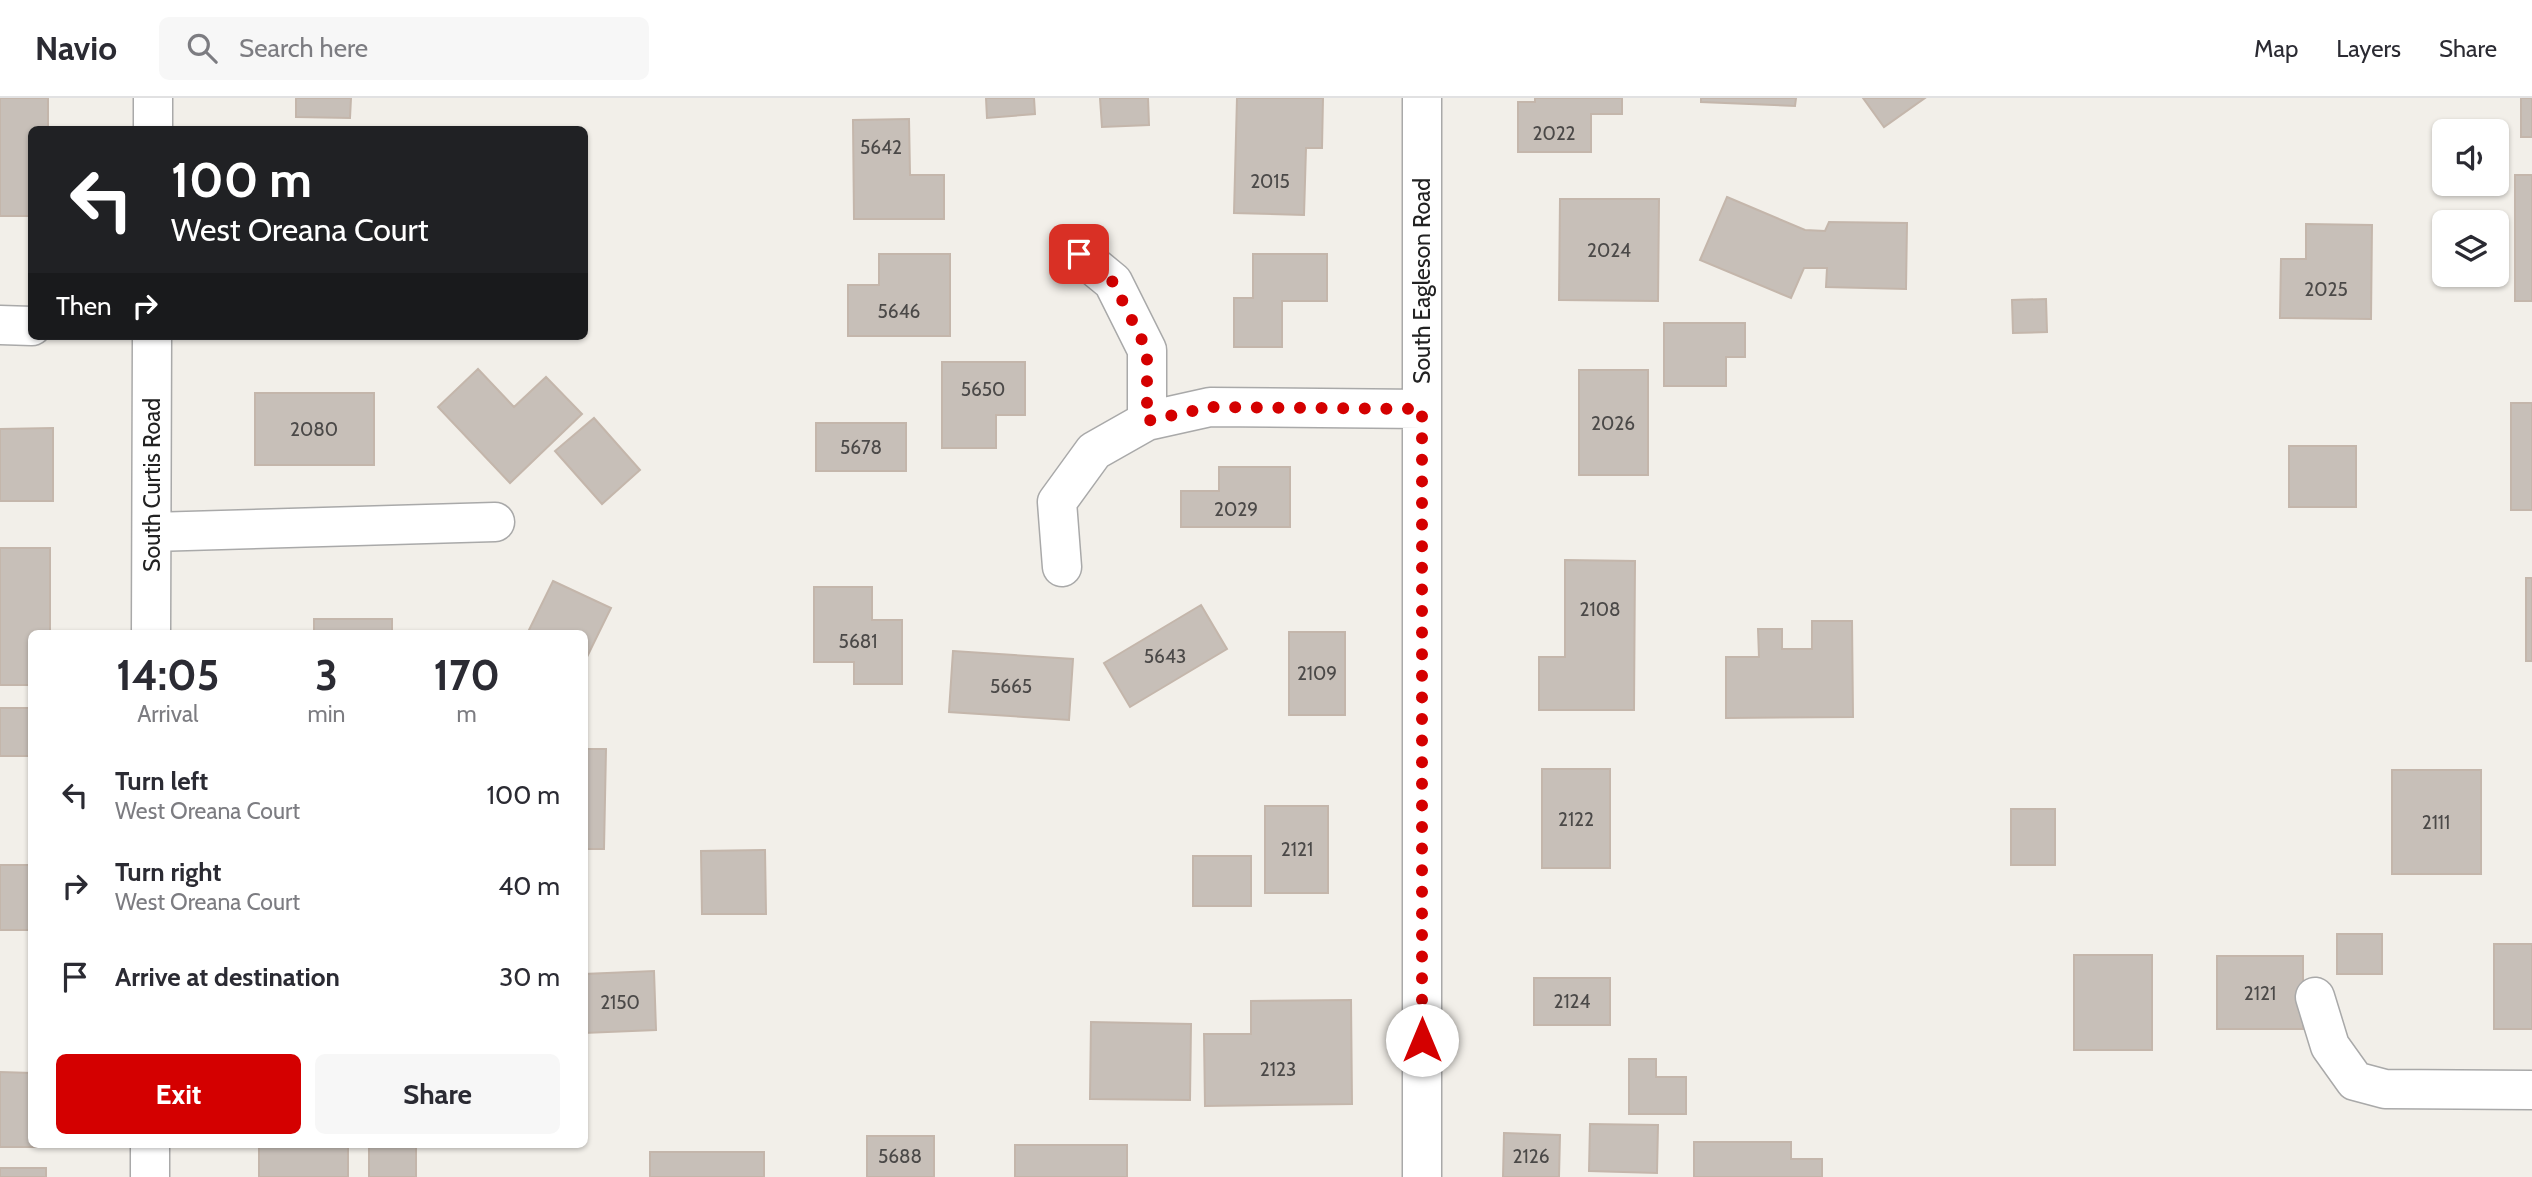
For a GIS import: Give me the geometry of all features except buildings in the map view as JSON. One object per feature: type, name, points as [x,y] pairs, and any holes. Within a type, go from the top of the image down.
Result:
[{"type":"street","points":[[153,98],[153,126]]},
{"type":"street","name":"South Eagleson Road","points":[[1422,98],[1422,1177]]},
{"type":"street","points":[[1079,254],[1113,282],[1147,350],[1147,421]]},
{"type":"street","points":[[0,325],[28,326]]},
{"type":"street","name":"South Curtis Road","points":[[151,630],[152,340]]},
{"type":"street","points":[[1062,566],[1057,502],[1094,451],[1147,421],[1210,407],[1422,409]]},
{"type":"street","points":[[152,532],[495,522]]},
{"type":"street","points":[[2315,997],[2330,1046],[2355,1081],[2385,1089],[2532,1090]]},
{"type":"street","points":[[150,1148],[150,1177]]},
{"type":"route","points":[[1079,254],[1113,282],[1147,350],[1147,421],[1210,407],[1422,409],[1422,1040]]}]
